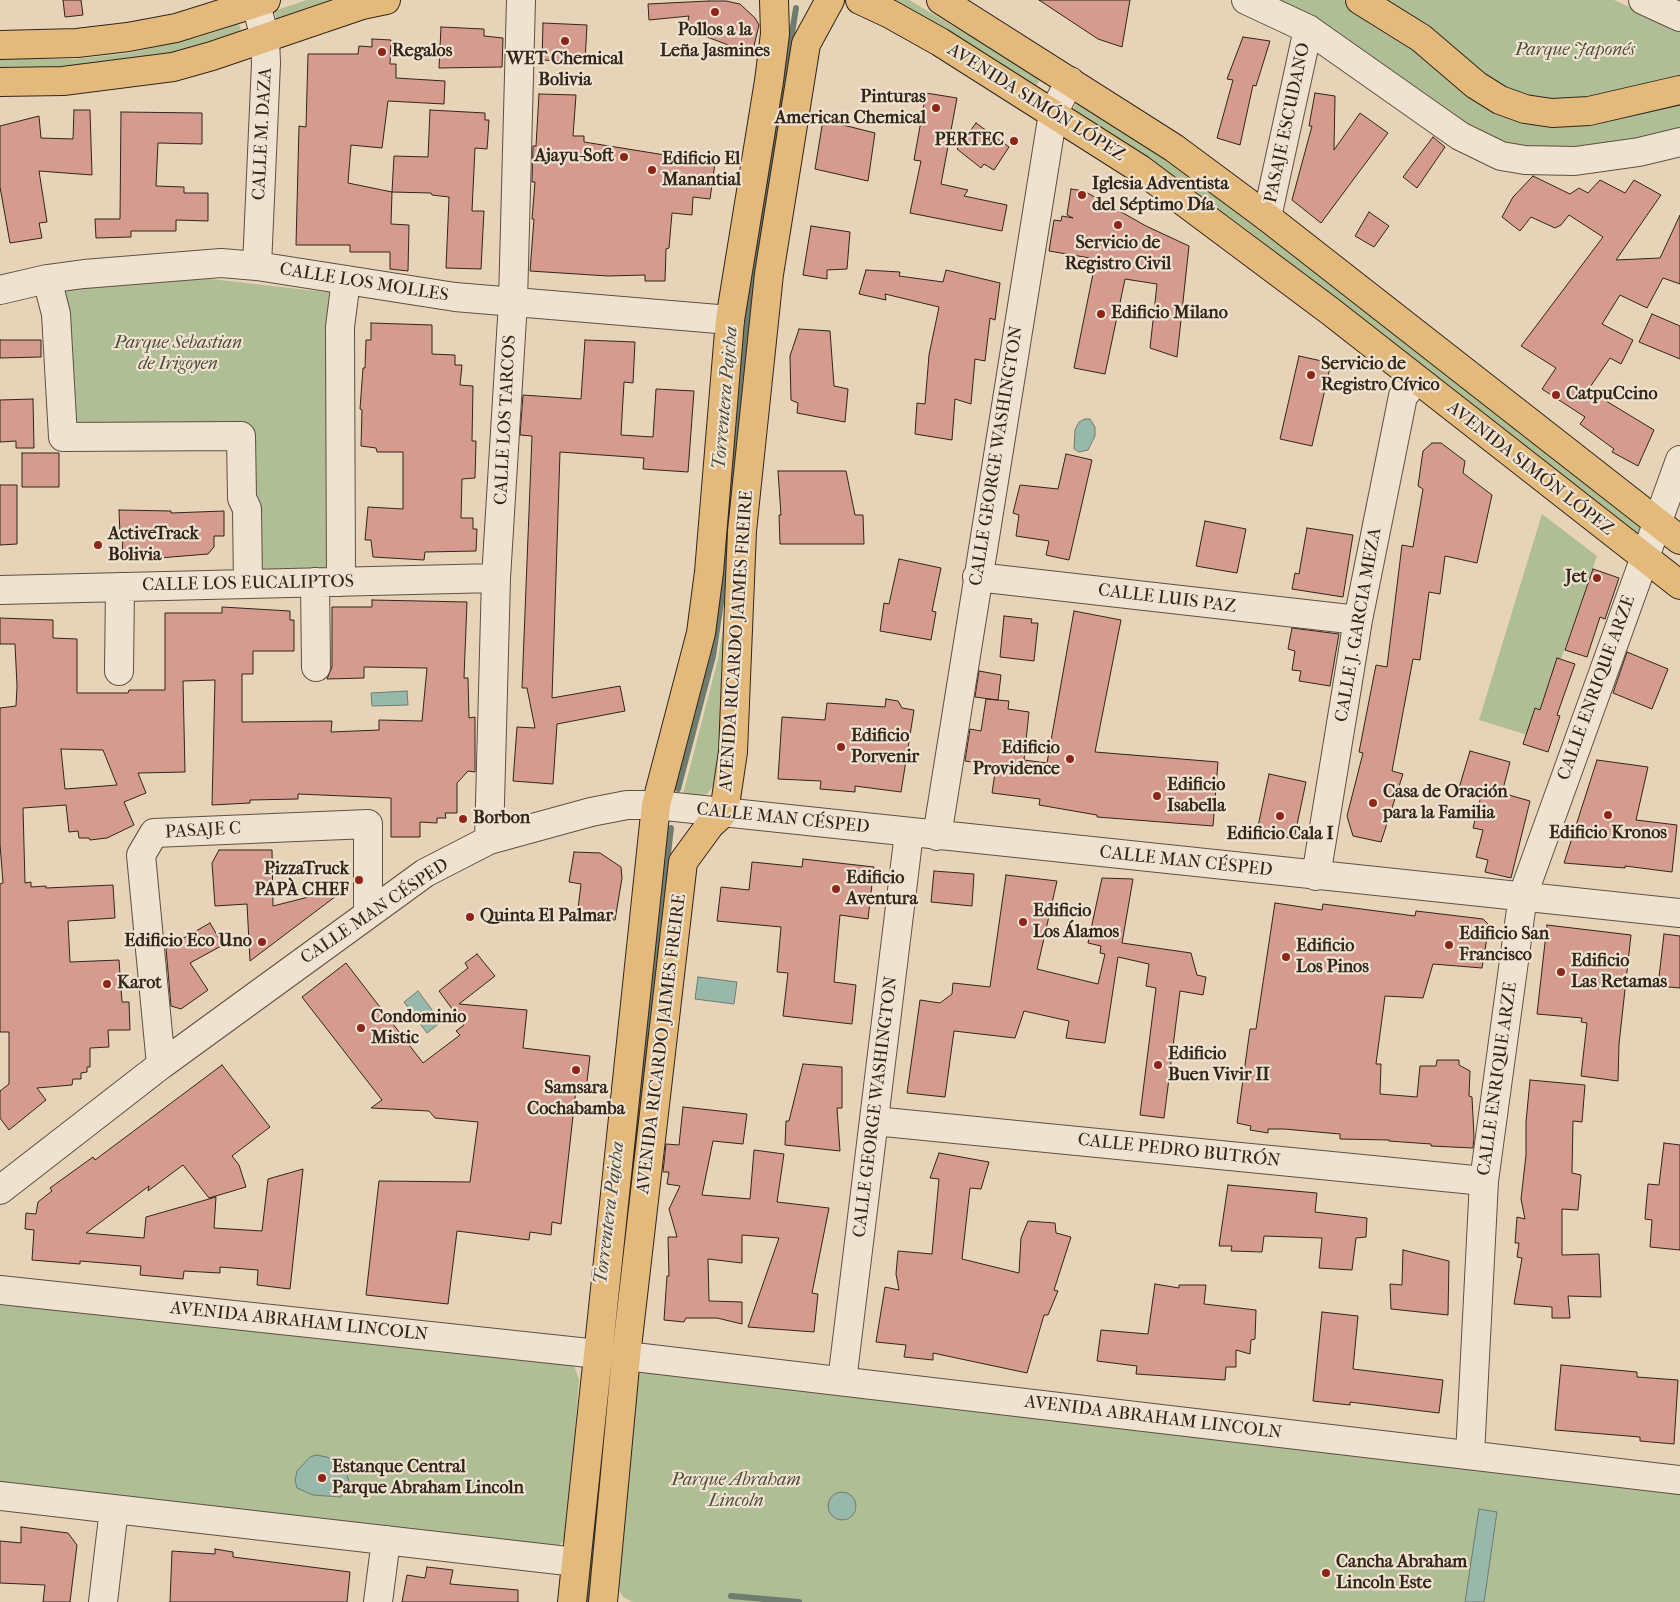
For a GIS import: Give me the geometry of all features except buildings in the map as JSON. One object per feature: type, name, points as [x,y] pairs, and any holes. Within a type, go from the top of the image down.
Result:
[{"type":"main road","points":[[0,82],[64,81],[173,67],[212,56],[362,5],[386,0]]},
{"type":"main road","name":"AVENIDA RICARDO JAIMES FREIRE","points":[[572,1602],[656,805],[701,633],[709,572],[730,320],[770,81],[775,34],[774,0]]},
{"type":"main road","name":"AVENIDA RICARDO JAIMES FREIRE","points":[[603,1602],[626,1356],[683,862],[710,825],[724,812],[733,752],[742,531],[769,274],[806,44],[830,0]]},
{"type":"main road","name":"AVENIDA SIMÓN LÓPEZ","points":[[860,0],[890,14],[940,42],[1140,169],[1198,211],[1680,585]]},
{"type":"main road","name":"AVENIDA SIMÓN LÓPEZ","points":[[941,0],[1174,148],[1268,217],[1680,540]]},
{"type":"main road","points":[[1360,0],[1421,38],[1476,85],[1500,100],[1524,109],[1552,112],[1589,111],[1680,90]]},
{"type":"main road","points":[[0,45],[77,43],[128,37],[176,28],[261,2]]},
{"type":"street","name":"CALLE LOS TARCOS","points":[[490,840],[496,578],[513,302],[521,0]]},
{"type":"street","points":[[1246,0],[1308,30],[1460,136],[1501,156],[1525,160],[1575,161],[1639,152],[1680,142]]},
{"type":"street","points":[[1643,0],[1680,16]]},
{"type":"street","name":"CALLE M. DAZA","points":[[257,266],[266,63],[261,2]]},
{"type":"street","name":"PASAJE ESCUDANO","points":[[1268,217],[1308,30]]},
{"type":"street","name":"CALLE GEORGE WASHINGTON","points":[[937,836],[977,577],[1054,113],[1070,81]]},
{"type":"street","name":"CALLE LOS MOLLES","points":[[0,290],[47,279],[84,274],[221,264],[257,266],[455,297],[730,320]]},
{"type":"street","points":[[47,279],[56,314],[63,437],[241,436],[242,498],[247,509],[248,584]]},
{"type":"street","points":[[316,667],[328,582],[340,327],[346,280]]},
{"type":"street","name":"CALLE J. GARCIA MEZA","points":[[1316,876],[1358,620],[1403,396],[1417,380]]},
{"type":"street","name":"CALLE ENRIQUE ARZE","points":[[1470,1455],[1484,1181],[1523,896],[1643,557],[1680,460]]},
{"type":"street","name":"CALLE LUIS PAZ","points":[[977,577],[1358,620]]},
{"type":"street","name":"CALLE LOS EUCALIPTOS","points":[[0,590],[496,578]]},
{"type":"street","points":[[119,671],[120,587]]},
{"type":"street","name":"CALLE MAN CÉSPED","points":[[0,1190],[161,1065],[368,912],[426,873],[490,840],[591,812],[627,806],[656,805],[1680,913]]},
{"type":"street","name":"PASAJE C","points":[[161,1065],[141,855],[154,833],[368,824],[368,912]]},
{"type":"street","name":"CALLE GEORGE WASHINGTON","points":[[842,1381],[909,833]]},
{"type":"street","name":"CALLE PEDRO BUTRÓN","points":[[874,1121],[1484,1181]]},
{"type":"street","name":"AVENIDA ABRAHAM LINCOLN","points":[[0,1290],[598,1354]]},
{"type":"street","name":"AVENIDA ABRAHAM LINCOLN","points":[[626,1356],[1680,1480]]},
{"type":"street","points":[[0,1496],[576,1562]]},
{"type":"street","points":[[103,1602],[114,1509]]},
{"type":"street","points":[[378,1602],[386,1540]]},
{"type":"green space","points":[[307,0],[341,0],[277,20],[274,11]]},
{"type":"green space","points":[[890,0],[909,0],[1041,78],[1036,86]]},
{"type":"green space","points":[[1273,0],[1343,0],[1418,47],[1488,102],[1680,99],[1680,133],[1634,145],[1503,150],[1450,118],[1346,38]]},
{"type":"green space","name":"Parque Japonés","points":[[1378,0],[1614,0],[1680,30],[1680,76],[1563,103],[1511,93]]},
{"type":"green space","points":[[239,24],[242,34],[205,47],[117,65],[0,70],[0,59],[76,59],[129,53],[199,37]]},
{"type":"green space","points":[[1077,102],[1116,126],[1247,217],[1643,526],[1638,534],[1242,226],[1149,159],[1073,110]]},
{"type":"green space","name":"Parque Sebastian de Irigoyen","points":[[211,279],[334,293],[330,571],[261,574],[249,430],[88,431],[71,423],[63,293],[66,289],[74,286]]},
{"type":"green space","points":[[1542,514],[1597,556],[1534,737],[1479,720]]},
{"type":"green space","points":[[728,597],[719,777],[708,793],[701,797],[683,794],[718,659]]},
{"type":"green space","points":[[0,1300],[571,1364],[575,1368],[579,1380],[567,1538],[557,1547],[0,1486]]},
{"type":"green space","name":"Parque Abraham Lincoln","points":[[646,1370],[1680,1490],[1680,1602],[633,1602],[623,1597],[617,1587],[637,1375]]},
{"type":"shaded area","points":[[1090,419],[1095,427],[1095,436],[1088,450],[1079,452],[1074,449],[1075,430],[1079,422]]},
{"type":"shaded area","points":[[407,691],[408,705],[372,706],[371,693]]},
{"type":"shaded area","points":[[698,977],[737,982],[734,1004],[695,999]]},
{"type":"shaded area","points":[[418,991],[441,1022],[427,1033],[404,1002]]},
{"type":"shaded area","name":"Estanque Central Parque Abraham Lincoln","points":[[316,1455],[327,1457],[345,1468],[349,1482],[341,1497],[313,1495],[297,1488],[295,1480],[297,1471],[310,1457]]},
{"type":"shaded area","points":[[842,1492],[852,1496],[856,1506],[852,1516],[842,1520],[832,1516],[828,1506],[832,1496]]},
{"type":"shaded area","points":[[1479,1509],[1497,1512],[1484,1602],[1465,1602]]},
{"type":"waterway","name":"Torrentera Pajcha","points":[[678,789],[713,656],[723,589],[750,295],[796,8]]},
{"type":"waterway","name":"Torrentera Pajcha","points":[[635,1132],[671,828]]},
{"type":"waterway","name":"Torrentera Pajcha","points":[[588,1602],[598,1488]]},
{"type":"waterway","points":[[731,1596],[799,1602]]},
{"type":"place","name":"Pollos a la Leña Jasmines","points":[[715,12]]},
{"type":"place","name":"WET Chemical Bolivia","points":[[565,41]]},
{"type":"place","name":"Regalos","points":[[382,52]]},
{"type":"place","name":"Pinturas American Chemical","points":[[936,108]]},
{"type":"place","name":"PERTEC","points":[[1014,141]]},
{"type":"place","name":"Ajayu-Soft","points":[[624,157]]},
{"type":"place","name":"Edificio El Manantial","points":[[652,170]]},
{"type":"place","name":"Iglesia Adventista del Séptimo Día","points":[[1082,195]]},
{"type":"place","name":"Servicio de Registro Civil","points":[[1118,225]]},
{"type":"place","name":"Edificio Milano","points":[[1101,314]]},
{"type":"place","name":"Servicio de Registro Cívico","points":[[1311,375]]},
{"type":"place","name":"CatpuCcino","points":[[1556,395]]},
{"type":"place","name":"ActiveTrack Bolivia","points":[[98,545]]},
{"type":"place","name":"Jet","points":[[1597,578]]},
{"type":"place","name":"Edificio Porvenir","points":[[841,747]]},
{"type":"place","name":"Edificio Providence","points":[[1070,759]]},
{"type":"place","name":"Edificio Isabella","points":[[1157,796]]},
{"type":"place","name":"Casa de Oración para la Familia","points":[[1373,803]]},
{"type":"place","name":"Edificio Kronos","points":[[1608,815]]},
{"type":"place","name":"Edificio Cala I","points":[[1280,816]]},
{"type":"place","name":"Borbon","points":[[463,819]]},
{"type":"place","name":"PizzaTruck PAPÀ CHEF","points":[[359,880]]},
{"type":"place","name":"Edificio Aventura","points":[[836,889]]},
{"type":"place","name":"Quinta El Palmar","points":[[470,917]]},
{"type":"place","name":"Edificio Los Álamos","points":[[1023,922]]},
{"type":"place","name":"Edificio Eco Uno","points":[[262,942]]},
{"type":"place","name":"Edificio San Francisco","points":[[1449,945]]},
{"type":"place","name":"Edificio Los Pinos","points":[[1286,957]]},
{"type":"place","name":"Edificio Las Retamas","points":[[1561,972]]},
{"type":"place","name":"Karot","points":[[107,984]]},
{"type":"place","name":"Condominio Mistic","points":[[361,1028]]},
{"type":"place","name":"Edificio Buen Vivir II","points":[[1158,1065]]},
{"type":"place","name":"Samsara Cochabamba","points":[[576,1070]]},
{"type":"place","name":"Estanque Central Parque Abraham Lincoln","points":[[322,1478]]},
{"type":"place","name":"Cancha Abraham Lincoln Este","points":[[1326,1573]]}]
